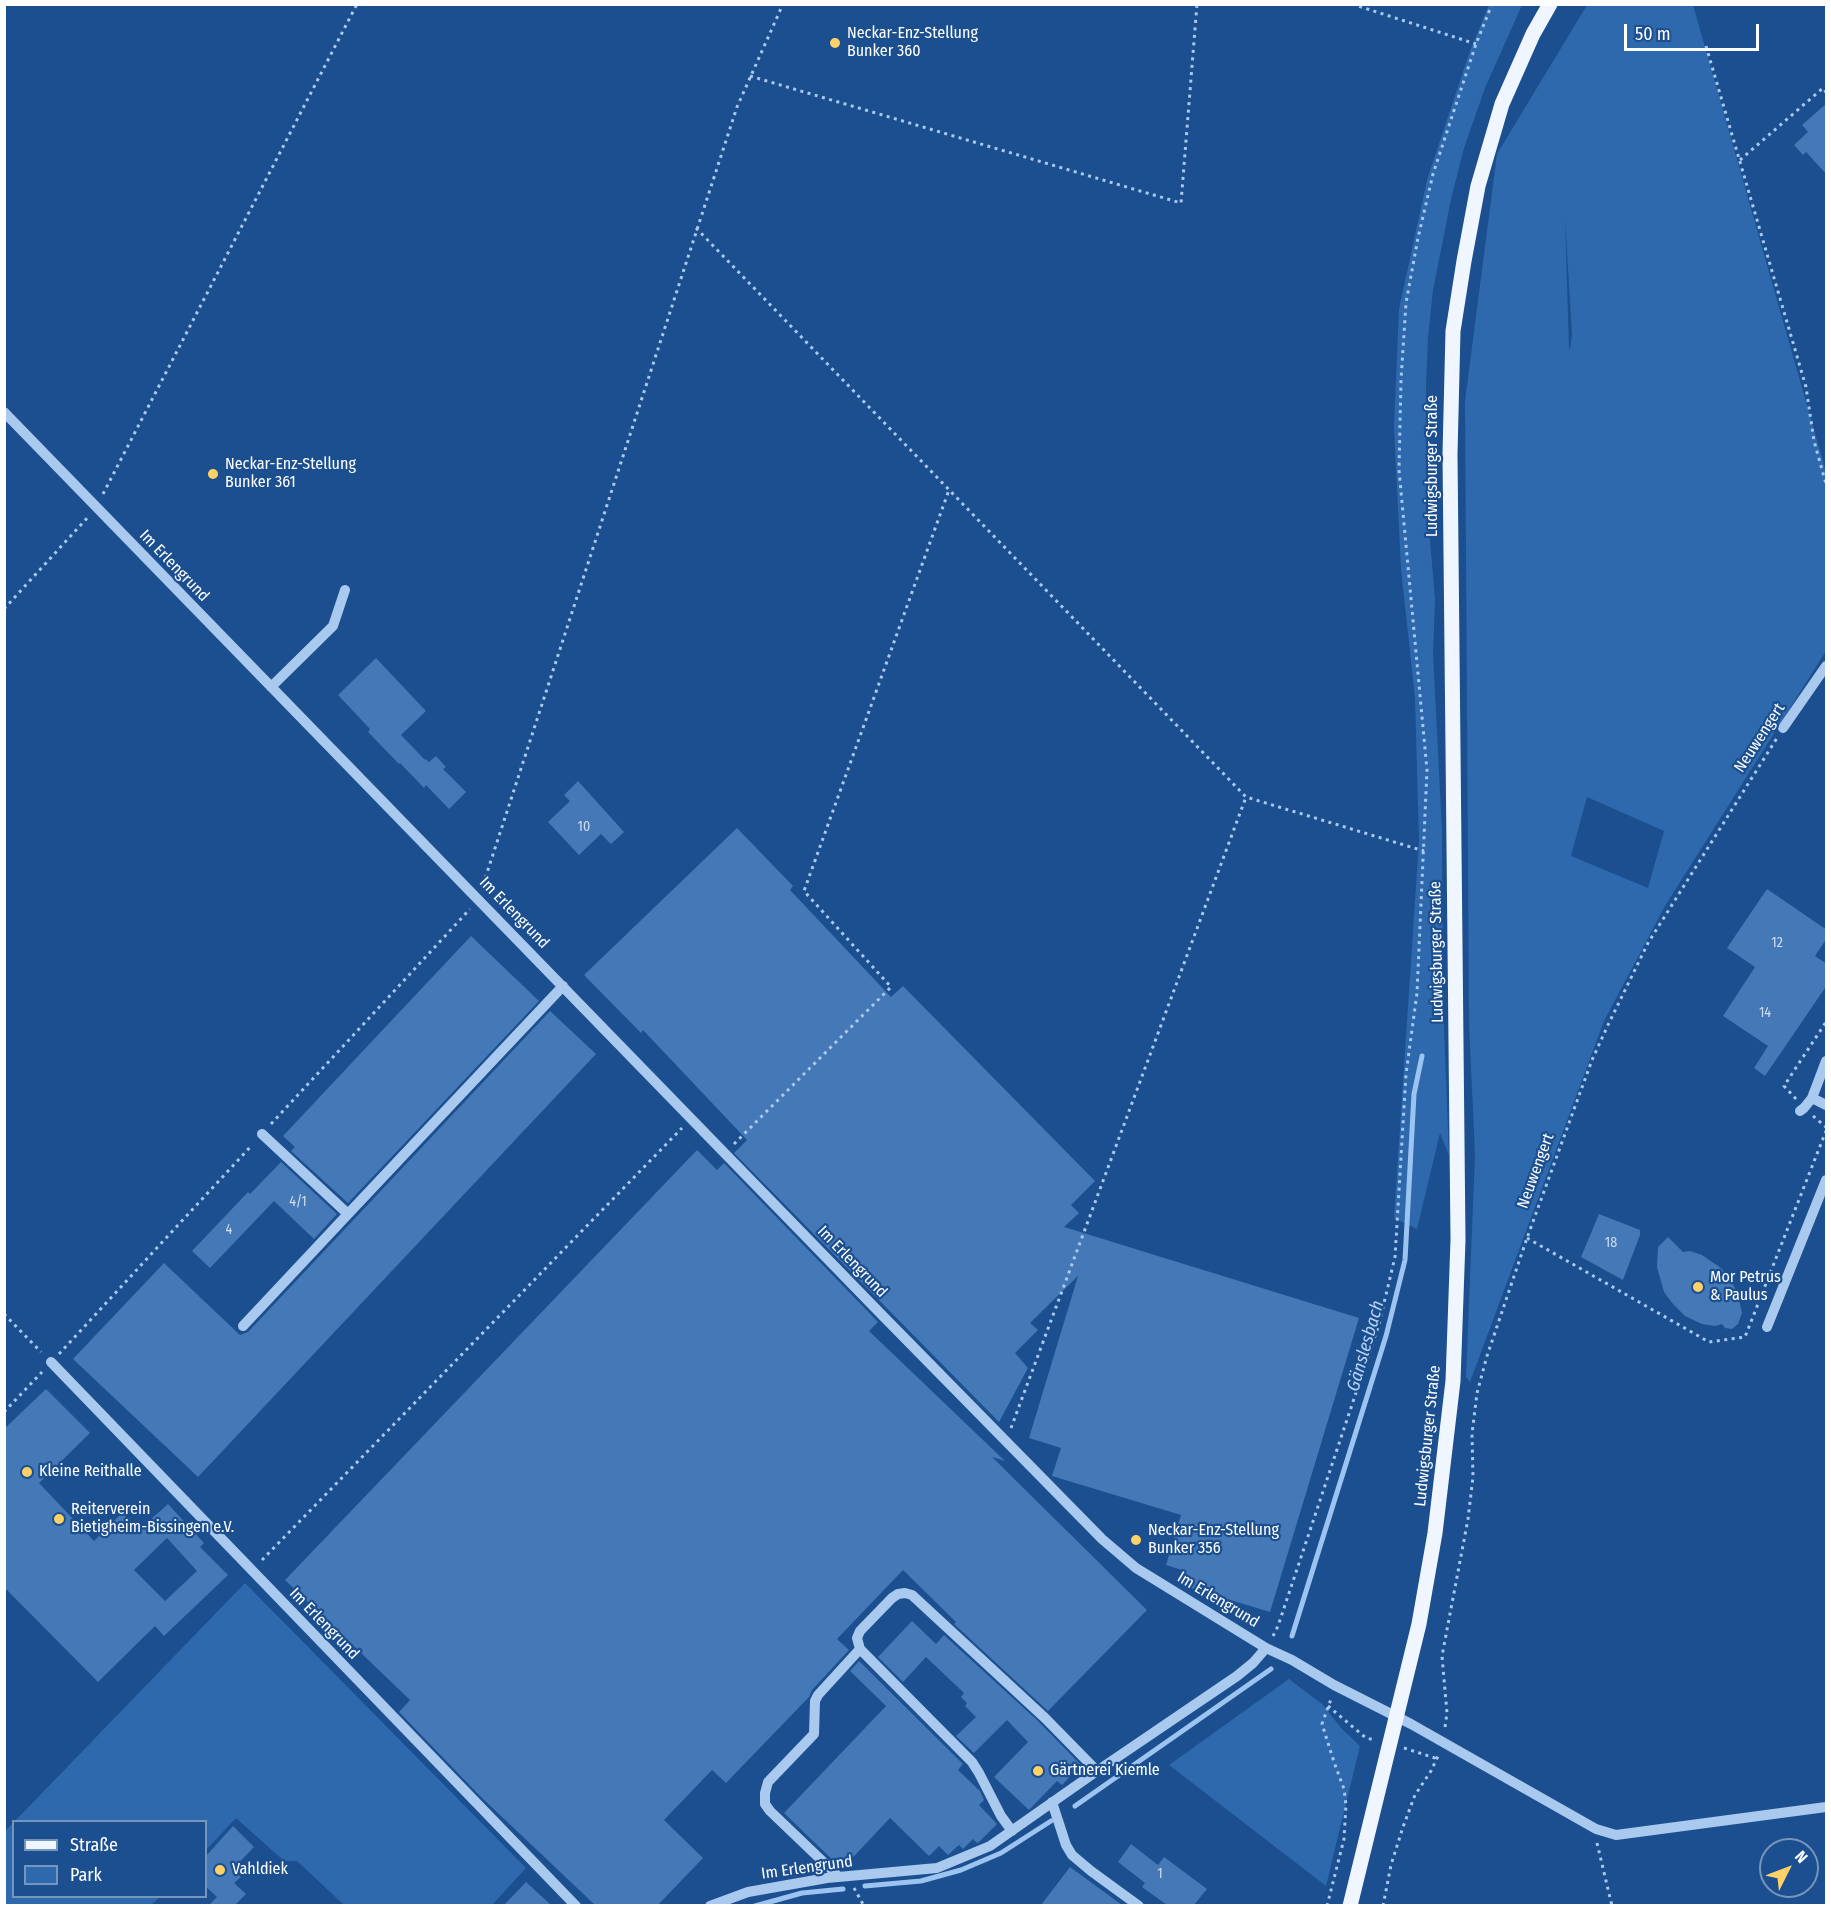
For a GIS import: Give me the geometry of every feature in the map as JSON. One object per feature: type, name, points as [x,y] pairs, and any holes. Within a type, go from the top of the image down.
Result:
[{"type":"main road","name":"Ludwigsburger Straße","points":[[1350,1905],[1419,1624],[1436,1533],[1453,1381],[1458,1240],[1450,454],[1454,331],[1478,186],[1502,104],[1533,34],[1550,4]]},
{"type":"street","name":"Im Erlengrund","points":[[4,412],[1102,1539],[1136,1568],[1266,1648],[1237,1676],[990,1846],[937,1868],[839,1877],[748,1892],[710,1905]]},
{"type":"street","points":[[272,687],[333,626],[345,590]]},
{"type":"street","name":"Neuwengert","points":[[1783,728],[1827,666]]},
{"type":"street","points":[[243,1326],[563,986]]},
{"type":"street","points":[[1800,1111],[1812,1098],[1827,1061]]},
{"type":"street","points":[[1812,1098],[1827,1105]]},
{"type":"street","points":[[262,1134],[348,1214]]},
{"type":"street","points":[[1767,1327],[1827,1180]]},
{"type":"street","name":"Im Erlengrund","points":[[51,1362],[576,1905]]},
{"type":"street","points":[[1012,1831],[1001,1816],[972,1762],[860,1649],[857,1638],[860,1631],[892,1598],[898,1594],[912,1595],[1045,1719],[1097,1771]]},
{"type":"street","points":[[1266,1648],[1443,1742],[1596,1829],[1616,1835],[1827,1807]]},
{"type":"street","points":[[839,1877],[770,1811],[765,1804],[765,1793],[768,1782],[814,1734],[815,1701],[818,1695],[860,1649]]},
{"type":"street","points":[[1052,1802],[1066,1845],[1072,1855],[1139,1905]]},
{"type":"path","points":[[4,609],[96,508],[357,4]]},
{"type":"path","points":[[479,899],[737,107],[783,4]]},
{"type":"path","points":[[750,76],[1181,203],[1197,4]]},
{"type":"path","points":[[1353,4],[1476,44]]},
{"type":"path","points":[[1266,1648],[1278,1626],[1379,1324],[1395,1257],[1406,1074],[1417,993],[1427,770],[1399,470],[1406,303],[1433,174],[1476,44],[1492,4]]},
{"type":"path","points":[[1706,46],[1806,387],[1814,441],[1827,484]]},
{"type":"path","points":[[1740,160],[1823,88],[1827,92]]},
{"type":"path","points":[[696,228],[1246,797],[1424,851]]},
{"type":"path","points":[[725,1153],[891,987],[804,891],[949,490]]},
{"type":"path","name":"Neuwengert","points":[[1443,1742],[1448,1713],[1442,1656],[1468,1519],[1473,1477],[1472,1434],[1477,1393],[1487,1356],[1592,1060],[1608,1025],[1648,943],[1783,728]]},
{"type":"path","points":[[1006,1442],[1246,797]]},
{"type":"path","points":[[252,1571],[691,1118]]},
{"type":"path","points":[[1527,1238],[1709,1342],[1745,1336],[1827,1131]]},
{"type":"path","points":[[4,1314],[51,1362],[4,1412]]},
{"type":"path","points":[[1327,1905],[1344,1839],[1346,1805],[1344,1789],[1322,1724],[1328,1706]]},
{"type":"path","points":[[1383,1905],[1402,1827],[1415,1795],[1438,1759]]},
{"type":"path","points":[[1596,1829],[1598,1850],[1612,1905]]},
{"type":"green space","points":[[1489,5],[1522,5],[1485,88],[1464,148],[1451,199],[1433,290],[1428,338],[1426,493],[1435,599],[1433,654],[1442,831],[1443,1003],[1449,1155],[1440,1133],[1417,1229],[1394,1218],[1419,841],[1415,698],[1401,569],[1394,427],[1399,309],[1427,180],[1470,51]]},
{"type":"green space","points":[[1587,5],[1693,5],[1826,472],[1826,651],[1665,906],[1604,1021],[1470,1382],[1466,1377],[1475,1156],[1469,1023],[1465,401],[1497,154]],"holes":[[[1565,218],[1572,335],[1570,349],[1569,348]],[[1587,797],[1664,831],[1648,888],[1571,856]]]},
{"type":"green space","points":[[245,1583],[526,1868],[492,1905],[344,1905],[297,1861],[284,1861],[236,1818],[207,1849],[207,1820],[16,1820]]},
{"type":"green space","points":[[1289,1679],[1322,1704],[1342,1729],[1360,1746],[1326,1886],[1169,1765]]},
{"type":"green space","points":[[12,1824],[12,1898],[159,1898],[151,1905],[5,1905],[5,1831]]},
{"type":"building","points":[[1827,103],[1827,175],[1806,152],[1803,155],[1794,145],[1808,132],[1802,125]]},
{"type":"building","points":[[376,658],[426,711],[401,735],[425,760],[429,762],[436,756],[446,767],[443,769],[466,792],[449,809],[426,785],[424,788],[399,764],[368,732],[370,729],[338,695]]},
{"type":"building","points":[[578,781],[624,832],[611,844],[601,834],[579,855],[548,822],[570,801],[564,795]]},
{"type":"building","points":[[737,828],[793,886],[790,890],[891,997],[903,986],[1095,1181],[1071,1205],[1079,1213],[1064,1227],[1359,1318],[1270,1612],[1181,1585],[1185,1571],[1166,1565],[1181,1515],[1052,1476],[1061,1448],[1029,1438],[1078,1276],[1030,1323],[1038,1330],[1015,1353],[1028,1368],[999,1422],[734,1153],[747,1140],[643,1030],[641,1033],[584,975]]},
{"type":"building","points":[[1767,889],[1827,930],[1827,938],[1815,956],[1827,964],[1827,985],[1765,1076],[1754,1068],[1768,1046],[1723,1016],[1755,967],[1727,948]]},
{"type":"building","points":[[471,936],[539,1001],[348,1203],[291,1151],[295,1147],[283,1136]]},
{"type":"building","points":[[550,1011],[596,1054],[198,1477],[73,1359],[164,1263],[240,1335],[248,1332]]},
{"type":"building","points":[[697,1150],[717,1170],[724,1163],[878,1322],[869,1331],[1005,1461],[992,1457],[1147,1610],[1048,1711],[954,1624],[956,1622],[903,1570],[837,1639],[849,1650],[812,1690],[809,1697],[726,1783],[712,1770],[664,1820],[703,1858],[658,1905],[595,1905],[481,1797],[399,1712],[410,1700],[285,1580]]},
{"type":"building","points":[[281,1162],[337,1214],[314,1239],[274,1201],[210,1268],[192,1251],[248,1192],[250,1194]]},
{"type":"building","points":[[1599,1214],[1640,1230],[1623,1280],[1581,1257]]},
{"type":"building","name":"Mor Petrus & Paulus","points":[[1668,1237],[1683,1252],[1690,1251],[1702,1255],[1721,1268],[1730,1278],[1738,1295],[1742,1313],[1738,1324],[1732,1329],[1725,1328],[1722,1324],[1715,1326],[1702,1324],[1685,1316],[1664,1292],[1657,1267],[1658,1247]]},
{"type":"building","points":[[46,1389],[90,1433],[39,1483],[94,1541],[122,1513],[139,1530],[168,1504],[204,1543],[200,1547],[228,1575],[164,1636],[155,1626],[98,1682],[4,1587],[4,1429]],"holes":[[[167,1538],[197,1571],[165,1601],[134,1570]]]},
{"type":"building","points":[[912,1621],[936,1644],[944,1635],[1038,1721],[1081,1765],[1062,1785],[1057,1781],[1029,1810],[994,1777],[1028,1742],[1007,1720],[974,1753],[956,1736],[976,1717],[965,1706],[967,1703],[961,1697],[964,1693],[926,1657],[903,1682],[878,1657]]},
{"type":"building","points":[[859,1661],[963,1764],[958,1770],[980,1791],[984,1800],[979,1805],[997,1824],[979,1842],[973,1839],[963,1849],[959,1845],[948,1855],[939,1846],[929,1856],[890,1818],[842,1869],[784,1813],[886,1706],[850,1671]]},
{"type":"building","name":"Vahldiek","points":[[233,1826],[254,1847],[233,1869],[241,1877],[234,1883],[246,1894],[235,1905],[209,1905],[217,1897],[207,1888],[207,1855]]},
{"type":"building","points":[[1131,1844],[1158,1865],[1164,1857],[1207,1889],[1194,1905],[1167,1905],[1142,1887],[1145,1883],[1118,1862]]},
{"type":"building","points":[[1070,1867],[1122,1905],[1041,1905]]},
{"type":"building","points":[[526,1882],[551,1905],[504,1905]]},
{"type":"waterway","name":"Gänslesbach","points":[[1292,1636],[1386,1336],[1405,1260],[1414,1094],[1422,1056]]},
{"type":"waterway","points":[[1075,1806],[1271,1669]]},
{"type":"waterway","name":"Gänslesbach","points":[[865,1886],[921,1881],[961,1870],[1001,1853],[1051,1821]]},
{"type":"waterway","points":[[755,1906],[802,1893],[843,1889]]},
{"type":"place","name":"Neckar-Enz-Stellung Bunker 360","points":[[835,43]]},
{"type":"place","name":"Neckar-Enz-Stellung Bunker 361","points":[[213,474]]},
{"type":"place","name":"Mor Petrus & Paulus","points":[[1698,1287]]},
{"type":"place","name":"Kleine Reithalle","points":[[27,1472]]},
{"type":"place","name":"Reiterverein Bietigheim-Bissingen e.V.","points":[[59,1519]]},
{"type":"place","name":"Neckar-Enz-Stellung Bunker 356","points":[[1136,1540]]},
{"type":"place","name":"Gärtnerei Kiemle","points":[[1038,1771]]},
{"type":"place","name":"Vahldiek","points":[[220,1870]]}]
